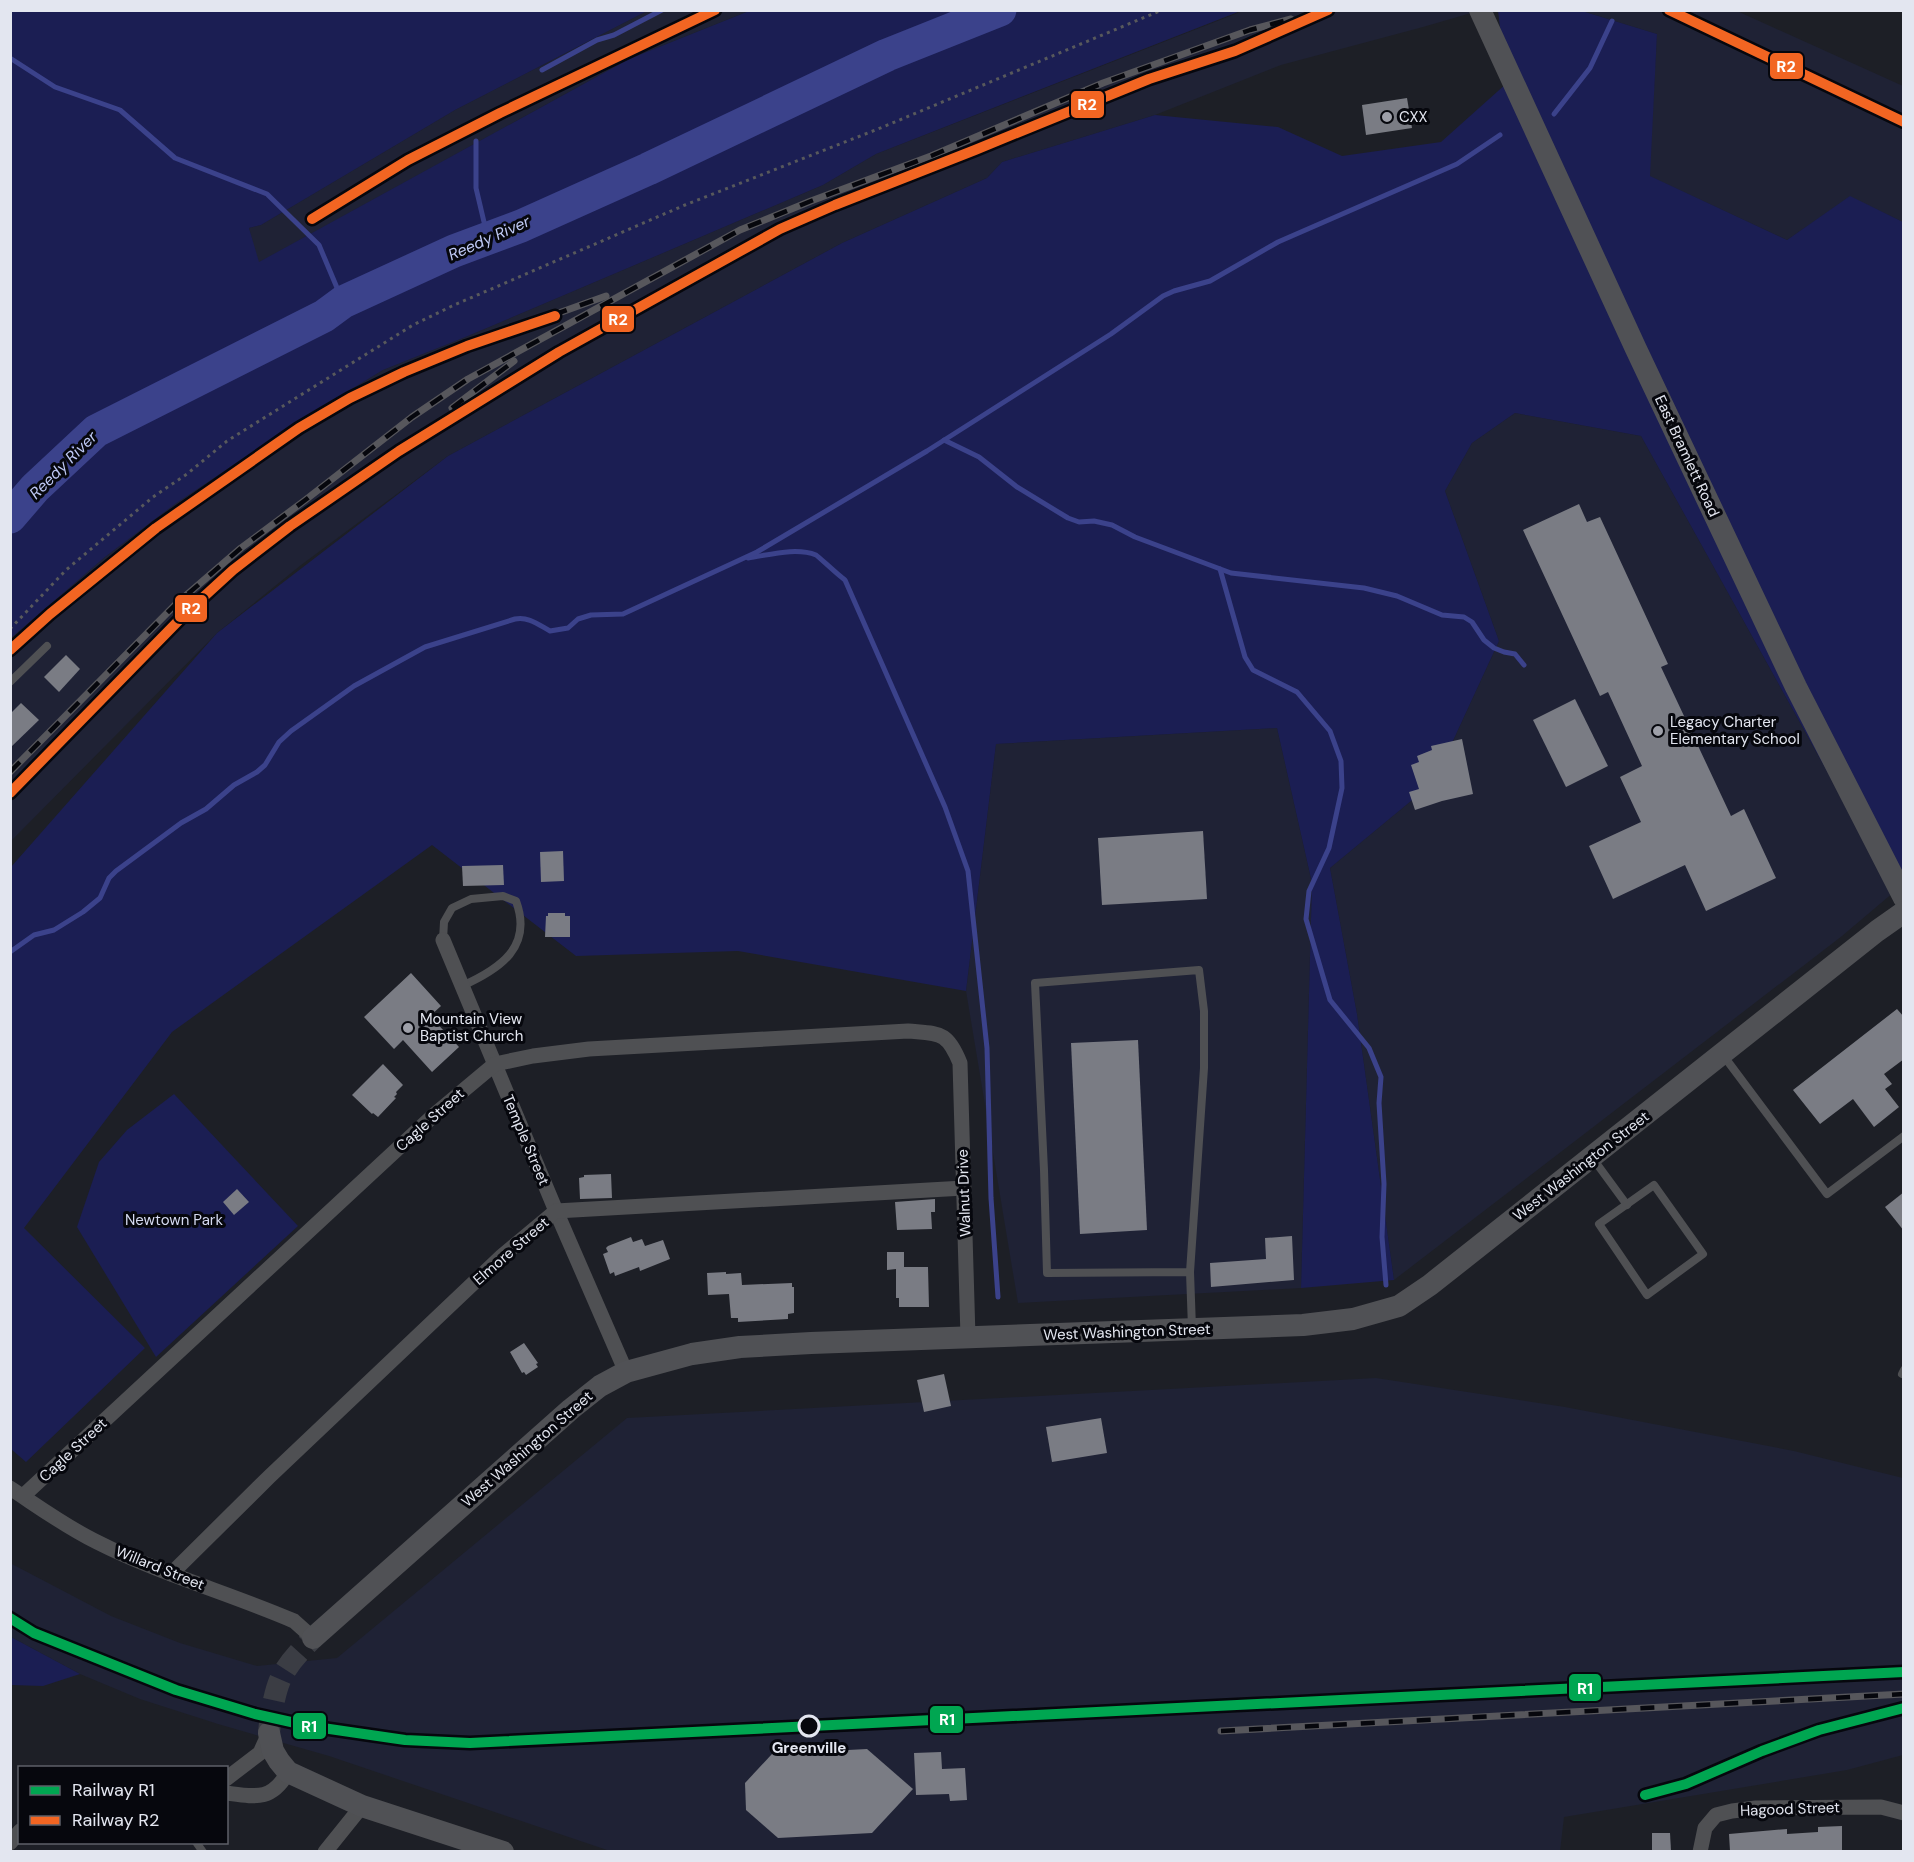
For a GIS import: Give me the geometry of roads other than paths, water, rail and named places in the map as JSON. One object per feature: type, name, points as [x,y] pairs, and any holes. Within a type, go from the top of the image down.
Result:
[{"type":"street","name":"East Bramlett Road","points":[[1480,10],[1791,676],[1904,898]]},
{"type":"street","name":"West Washington Street","points":[[313,1638],[571,1409],[600,1386],[626,1372],[692,1354],[740,1347],[811,1342],[1303,1325],[1353,1319],[1399,1306],[1430,1285],[1591,1156],[1616,1139],[1904,912]]},
{"type":"street","name":"Temple Street","points":[[443,940],[626,1372]]},
{"type":"street","name":"Cagle Street","points":[[16,1492],[434,1115],[495,1064],[533,1056],[589,1049],[908,1032],[938,1034],[949,1041],[955,1050]]},
{"type":"street","name":"Walnut Drive","points":[[955,1050],[960,1063],[968,1337]]},
{"type":"street","name":"Elmore Street","points":[[171,1574],[268,1477],[502,1256],[556,1211],[964,1188]]},
{"type":"street","name":"Willard Street","points":[[16,1492],[97,1542],[171,1574],[294,1621],[313,1638]]},
{"type":"street","points":[[269,1733],[273,1751],[288,1772],[362,1806],[503,1851]]},
{"type":"street","points":[[228,1777],[260,1753],[269,1733]]},
{"type":"street","points":[[228,1793],[263,1796],[277,1788],[288,1772]]},
{"type":"street","points":[[325,1851],[362,1806]]},
{"type":"street","name":"Hagood Street","points":[[1700,1851],[1705,1828],[1716,1815],[1732,1811],[1756,1808],[1881,1807],[1904,1813]]},
{"type":"lane","points":[[10,682],[47,646]]},
{"type":"lane","points":[[443,940],[444,922],[452,908],[471,899],[504,896],[516,901],[522,915],[522,928],[519,940],[511,953],[499,967],[462,986]]},
{"type":"lane","points":[[1190,1272],[1047,1273],[1035,983],[1199,970],[1204,1011],[1204,1068],[1190,1272],[1192,1330]]},
{"type":"lane","points":[[1722,1054],[1827,1194],[1904,1136]]},
{"type":"lane","points":[[1591,1156],[1627,1205]]},
{"type":"lane","points":[[1654,1185],[1703,1254],[1647,1295],[1599,1224],[1627,1205],[1654,1185]]},
{"type":"waterway","points":[[542,70],[597,40],[614,35],[662,10]]},
{"type":"waterway","name":"Reedy River","points":[[10,517],[35,488],[96,431],[324,316],[343,302],[454,251],[521,226],[648,169],[887,55],[1000,10]]},
{"type":"waterway","points":[[1554,114],[1590,68],[1612,21]]},
{"type":"waterway","points":[[10,58],[55,87],[120,110],[175,158],[267,194],[319,245],[343,302]]},
{"type":"waterway","points":[[10,952],[34,935],[54,930],[83,912],[100,898],[109,878],[116,871],[181,823],[206,809],[234,785],[257,772],[265,765],[279,742],[291,731],[354,686],[425,647],[520,618],[550,631],[568,628],[578,619],[591,615],[623,614],[757,552],[927,451],[1111,334],[1163,296],[1210,281],[1278,242],[1457,164],[1500,135]]},
{"type":"waterway","points":[[476,141],[476,188],[488,239]]},
{"type":"waterway","points":[[944,440],[979,457],[1017,487],[1068,518],[1079,522],[1094,521],[1112,525],[1135,537],[1231,573],[1364,588],[1397,596],[1442,615],[1464,617],[1472,622],[1484,640],[1494,648],[1515,654],[1524,665]]},
{"type":"waterway","points":[[748,558],[782,552],[808,553],[816,555],[845,580],[945,807],[968,871],[987,1048],[991,1198],[998,1297]]},
{"type":"waterway","points":[[1220,569],[1245,657],[1253,670],[1297,692],[1330,731],[1341,761],[1342,788],[1329,848],[1309,891],[1306,919],[1330,1000],[1369,1048],[1381,1077],[1379,1103],[1384,1184],[1382,1237],[1386,1285]]},
{"type":"tunnel","points":[[269,1733],[273,1703],[280,1680],[293,1659],[313,1638]]},
{"type":"railway","points":[[312,219],[408,160],[500,113],[715,10]]},
{"type":"railway","points":[[10,793],[186,613],[233,570],[290,526],[399,451],[559,352],[780,229],[1149,79],[1235,51],[1328,10]]},
{"type":"railway","points":[[1669,10],[1904,122]]},
{"type":"railway","points":[[10,772],[175,605],[241,548],[412,417],[468,379],[740,230],[931,156],[1103,83],[1250,30],[1291,19]]},
{"type":"railway","points":[[10,650],[50,614],[156,528],[299,428],[350,398],[404,372],[467,346],[606,296]]},
{"type":"railway","points":[[452,408],[514,361]]},
{"type":"railway","points":[[1221,1731],[1904,1694]]},
{"type":"railway","points":[[1645,1795],[1686,1784],[1762,1751],[1819,1730],[1904,1708]]},
{"type":"rail line","name":"R2","points":[[312,219],[408,160],[500,113],[715,10]]},
{"type":"rail line","name":"R2","points":[[10,793],[186,613],[233,570],[290,526],[399,451],[559,352],[780,229],[1149,79],[1235,51],[1328,10]]},
{"type":"rail line","name":"R2","points":[[1669,10],[1904,122]]},
{"type":"rail line","name":"R2","points":[[10,650],[50,614],[156,528],[299,428],[350,398],[404,372],[467,346],[555,316]]},
{"type":"rail line","name":"R1","points":[[10,1618],[34,1633],[176,1690],[255,1714],[309,1726],[405,1740],[470,1743],[1904,1672]]},
{"type":"rail line","name":"R1","points":[[1645,1795],[1686,1784],[1762,1751],[1819,1730],[1904,1708]]},
{"type":"place","name":"CXX","points":[[1387,117]]},
{"type":"place","name":"Legacy Charter Elementary School","points":[[1658,731]]},
{"type":"place","name":"Mountain View Baptist Church","points":[[408,1028]]},
{"type":"place","name":"Greenville","points":[[809,1726]]},
{"type":"park label","name":"Newtown Park","points":[[174,1220]]}]
